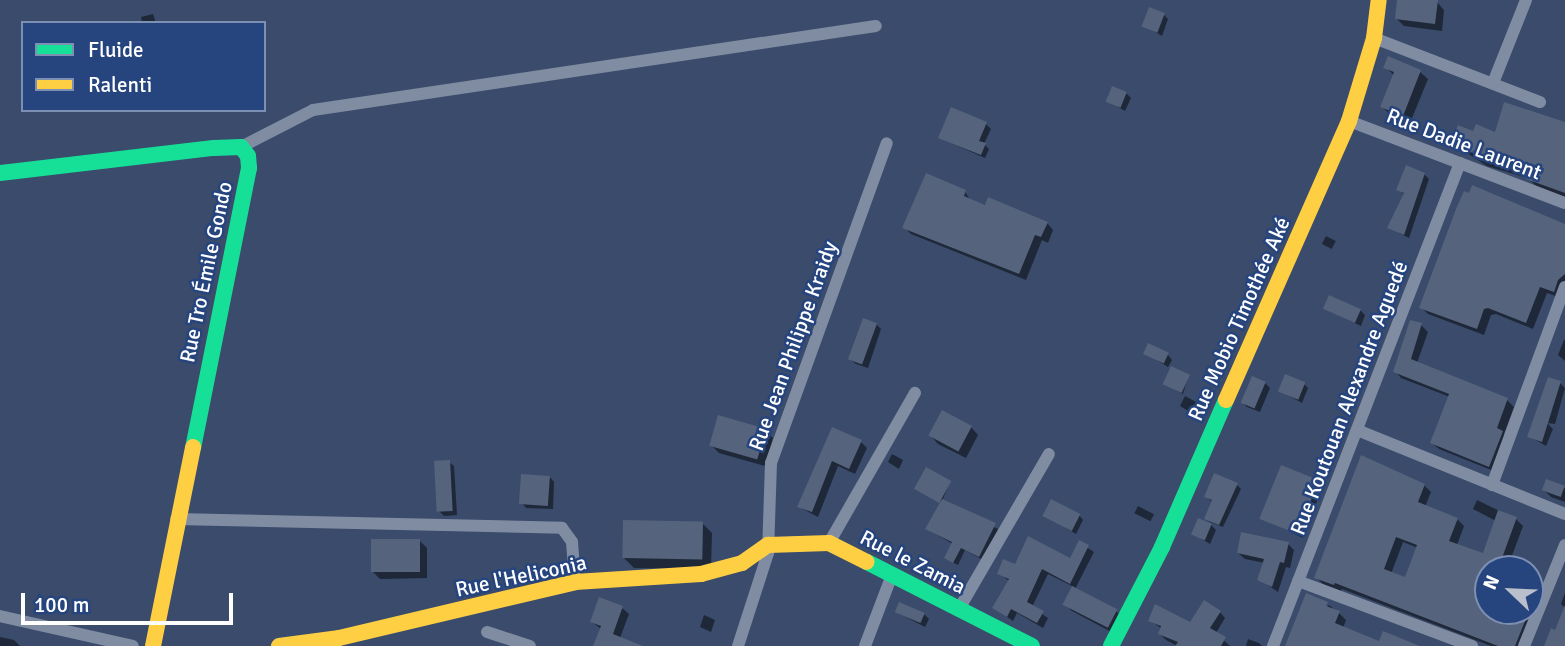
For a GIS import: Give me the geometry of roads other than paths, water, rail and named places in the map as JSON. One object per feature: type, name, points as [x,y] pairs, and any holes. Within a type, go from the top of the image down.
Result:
[{"type":"street","name":"Rue Mobio Timothée Aké","points":[[1111,646],[1162,547],[1349,121],[1374,38],[1379,0]]},
{"type":"street","points":[[1493,83],[1526,0]]},
{"type":"street","points":[[241,147],[313,110],[876,26]]},
{"type":"street","points":[[1374,38],[1540,102]]},
{"type":"street","name":"Rue Dadie Laurent","points":[[1349,121],[1565,203]]},
{"type":"street","name":"Rue Jean Philippe Kraidy","points":[[738,646],[761,582],[768,545],[771,464],[887,144]]},
{"type":"street","name":"Rue Tro Émile Gondo","points":[[0,173],[241,147],[248,156],[249,168],[176,519],[153,646]]},
{"type":"street","name":"Rue Koutouan Alexandre Aguedé","points":[[1273,646],[1460,163]]},
{"type":"street","points":[[1492,485],[1565,287]]},
{"type":"street","points":[[829,543],[915,393]]},
{"type":"street","points":[[1357,430],[1565,514]]},
{"type":"street","points":[[959,609],[1049,454]]},
{"type":"street","points":[[176,519],[562,528],[572,542],[575,582]]},
{"type":"street","name":"Rue le Zamia","points":[[768,545],[829,543],[1032,646]]},
{"type":"street","name":"Rue l'Heliconia","points":[[279,646],[338,642],[575,582],[701,574],[742,563],[768,545]]},
{"type":"street","points":[[1524,646],[1565,545]]},
{"type":"street","points":[[865,646],[892,575]]},
{"type":"street","points":[[1298,581],[1472,646]]},
{"type":"street","points":[[0,616],[133,646]]},
{"type":"street","points":[[487,632],[530,646]]}]
